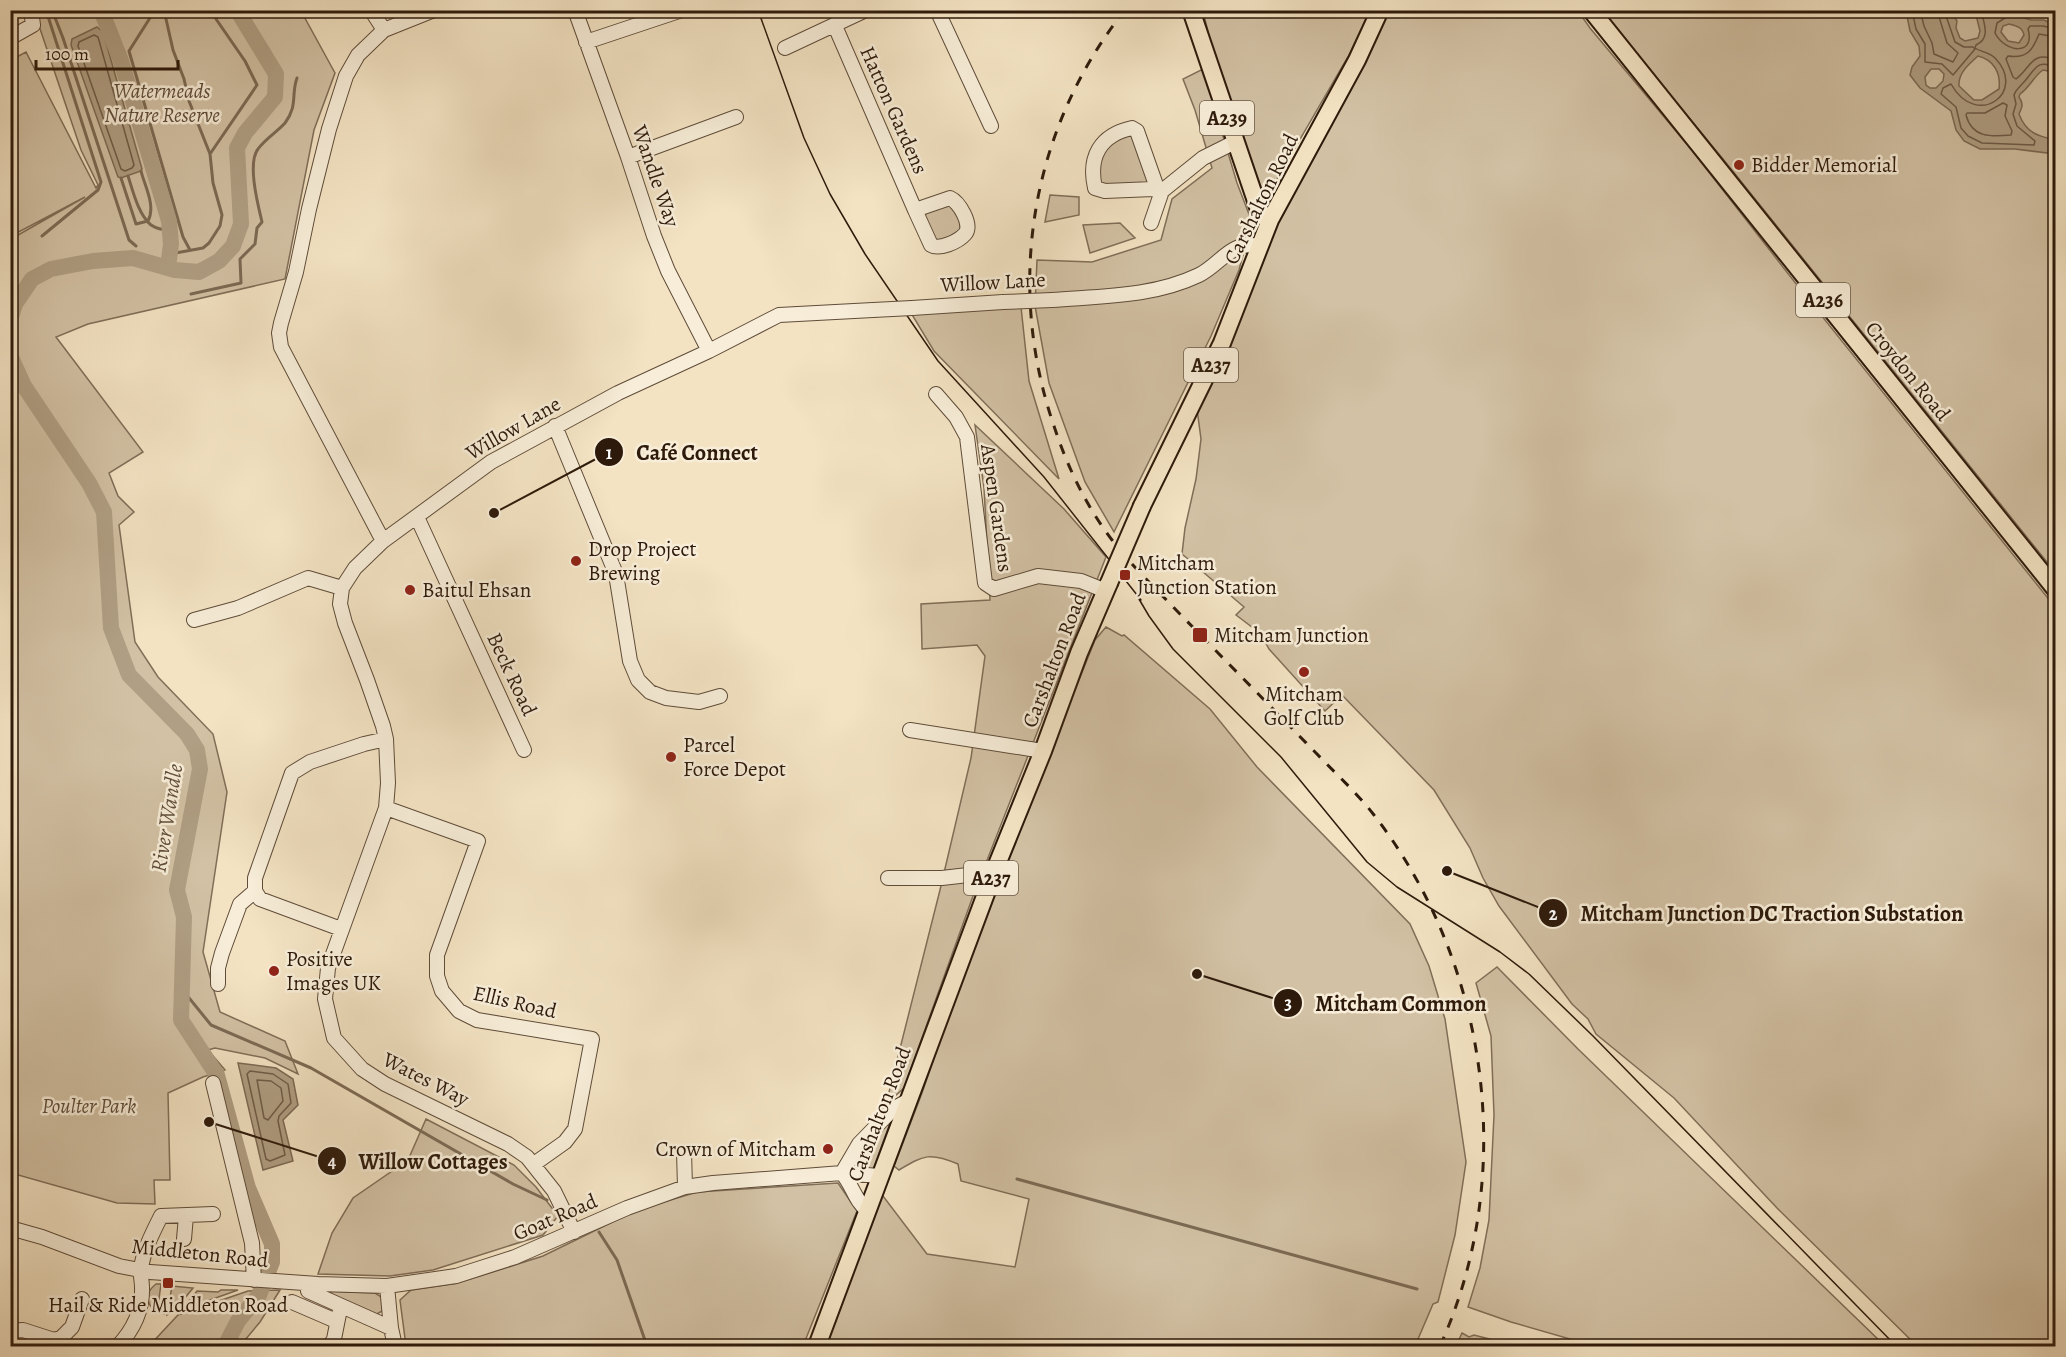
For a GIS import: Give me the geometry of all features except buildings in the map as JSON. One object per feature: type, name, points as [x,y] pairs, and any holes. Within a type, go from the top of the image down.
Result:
[{"type":"main road","name":"A239","points":[[1191,10],[1258,207],[1263,216],[1270,220]]},
{"type":"main road","name":"Carshalton Road","points":[[817,1347],[879,1176],[1079,653],[1142,506],[1222,343],[1270,220],[1357,60],[1380,10]]},
{"type":"main road","name":"Croydon Road","points":[[1591,10],[2055,590]]},
{"type":"street","points":[[10,38],[33,25],[32,10]]},
{"type":"street","points":[[371,10],[384,30]]},
{"type":"street","points":[[194,620],[238,608],[308,578],[342,588],[355,568],[383,541],[281,347],[279,333],[296,272],[329,129],[346,76],[358,55],[384,30],[434,10]]},
{"type":"street","name":"Wandle Way","points":[[575,10],[654,236],[668,271],[709,351]]},
{"type":"street","points":[[586,42],[682,10]]},
{"type":"street","points":[[785,48],[866,10]]},
{"type":"street","points":[[937,10],[992,126]]},
{"type":"street","name":"Hatton Gardens","points":[[835,26],[915,210]]},
{"type":"street","points":[[628,157],[736,117]]},
{"type":"street","points":[[1151,222],[1159,189],[1137,131],[1132,128],[1124,129],[1110,137],[1097,152],[1092,174],[1095,188],[1105,191],[1159,189],[1203,158],[1235,142]]},
{"type":"street","name":"Willow Lane","points":[[383,541],[491,462],[618,393],[709,351],[779,315],[1052,300],[1146,292],[1162,289],[1201,274],[1242,245],[1259,246]]},
{"type":"street","name":"Aspen Gardens","points":[[936,394],[956,417],[967,437],[985,583],[994,589],[1038,576],[1081,581],[1107,587]]},
{"type":"street","points":[[555,426],[616,574],[630,661],[638,681],[650,692],[666,698],[699,702],[720,696]]},
{"type":"street","name":"Beck Road","points":[[417,517],[524,750]]},
{"type":"street","name":"Wates Way","points":[[342,588],[340,604],[342,616],[379,711],[386,739],[388,783],[386,808],[340,929],[326,975],[325,999],[334,1038],[362,1069],[385,1084],[508,1144],[534,1164],[554,1191],[574,1232]]},
{"type":"street","points":[[910,730],[1043,751]]},
{"type":"street","points":[[340,929],[260,899],[255,891],[255,878],[292,773],[310,762],[386,739]]},
{"type":"street","name":"Ellis Road","points":[[386,808],[478,841],[437,955],[436,970],[439,983],[453,1006],[467,1016],[488,1023],[592,1039],[575,1129],[565,1142],[534,1164]]},
{"type":"street","points":[[888,878],[942,878],[994,872]]},
{"type":"street","points":[[218,984],[218,968],[240,904],[255,891]]},
{"type":"street","points":[[213,1083],[252,1243],[254,1280]]},
{"type":"street","points":[[867,1210],[860,1205],[852,1185],[842,1173],[859,1144],[893,1109],[909,1100]]},
{"type":"street","points":[[684,1152],[685,1187]]},
{"type":"street","name":"Goat Road","points":[[283,1282],[387,1286],[456,1276],[515,1257],[638,1204],[685,1187],[842,1173],[879,1176]]},
{"type":"street","points":[[118,1347],[128,1336],[140,1313],[141,1271],[152,1234],[161,1216],[213,1214]]},
{"type":"street","points":[[184,1239],[186,1216]]},
{"type":"street","name":"Middleton Road","points":[[10,1228],[42,1236],[119,1266],[141,1271],[283,1282]]},
{"type":"street","points":[[387,1286],[394,1347]]},
{"type":"street","points":[[308,1291],[391,1328]]},
{"type":"street","points":[[11,1330],[32,1332],[53,1343],[68,1334],[82,1299]]},
{"type":"street","points":[[292,1302],[336,1321]]},
{"type":"street","points":[[330,1347],[342,1306]]},
{"type":"green space","points":[[34,11],[301,11],[335,73],[314,130],[285,279],[88,324],[56,337],[143,452],[109,473],[118,496],[134,512],[119,525],[135,642],[158,677],[213,734],[227,792],[203,952],[220,1012],[285,1041],[298,1074],[265,1058],[215,1048],[208,1050],[225,1070],[168,1093],[170,1180],[154,1180],[155,1204],[117,1203],[11,1173],[11,239],[85,197],[11,236],[11,60],[26,52],[96,188],[98,185],[81,150]]},
{"type":"green space","points":[[1203,11],[1370,11],[1349,55],[1266,198],[1261,201],[1216,65]]},
{"type":"green space","name":"Mitcham Golf Club","points":[[1387,11],[1578,11],[1690,148],[2055,607],[2055,1346],[1917,1346],[1777,1208],[1674,1098],[1596,1034],[1588,1019],[1572,1004],[1499,906],[1470,848],[1434,790],[1342,695],[1325,711],[1269,649],[1261,634],[1236,615],[1244,607],[1182,554],[1201,439],[1197,409],[1271,229]]},
{"type":"green space","points":[[1601,11],[2055,11],[2055,572],[1723,159]]},
{"type":"green space","points":[[1203,69],[1237,183],[1252,222],[1239,270],[1211,336],[1114,532],[1085,482],[1049,383],[1035,306],[1037,260],[1092,262],[1161,240],[1172,199],[1212,168],[1195,110],[1183,79]]},
{"type":"green space","points":[[1133,131],[1155,185],[1105,189],[1094,180],[1094,151]]},
{"type":"green space","points":[[1050,195],[1079,197],[1079,215],[1045,222]]},
{"type":"green space","points":[[949,205],[958,216],[960,230],[942,241],[935,241],[924,217],[927,212]]},
{"type":"green space","points":[[1120,223],[1135,238],[1090,253],[1083,225]]},
{"type":"green space","points":[[1021,307],[1029,381],[1059,479],[934,351],[911,313]]},
{"type":"green space","points":[[975,425],[1064,509],[1106,557],[973,896],[904,1088],[886,1104],[971,758],[985,656],[977,645],[922,649],[921,604],[990,600],[984,488]]},
{"type":"green space","points":[[1106,627],[1124,635],[1210,709],[1257,767],[1410,924],[1429,966],[1445,1019],[1466,1162],[1455,1235],[1438,1302],[1433,1304],[1415,1346],[826,1346],[880,1192],[927,1254],[1015,1267],[1029,1199],[961,1181],[958,1164],[940,1158],[921,1158],[899,1170],[894,1166],[978,931],[1095,640]]},
{"type":"green space","points":[[1497,967],[1578,1049],[1885,1346],[1594,1346],[1468,1307],[1480,1268],[1489,1220],[1494,1115],[1491,1036],[1476,983]]},
{"type":"green space","points":[[426,1119],[514,1165],[536,1187],[558,1216],[543,1235],[433,1270],[390,1276],[318,1274],[332,1233],[353,1198],[408,1160]]},
{"type":"green space","points":[[885,1123],[889,1126],[873,1170],[855,1169],[858,1156]]},
{"type":"green space","points":[[838,1183],[857,1211],[803,1346],[406,1346],[400,1300],[411,1290],[458,1283],[543,1256],[637,1210],[697,1192]]},
{"type":"green space","points":[[156,1284],[161,1284],[158,1306],[165,1308],[164,1314],[150,1306],[148,1302],[149,1293]]},
{"type":"green space","points":[[172,1286],[193,1288],[175,1310],[167,1315]]},
{"type":"green space","points":[[238,1290],[182,1310],[197,1291],[218,1292]]},
{"type":"green space","points":[[280,1290],[260,1322],[240,1346],[149,1346],[178,1315],[248,1291]]},
{"type":"green space","points":[[329,1291],[375,1293],[383,1298],[384,1310],[375,1315]]},
{"type":"green space","points":[[1462,1333],[1469,1337],[1474,1335],[1501,1342],[1498,1346],[1456,1346]]},
{"type":"water","points":[[1906,11],[1950,11],[1957,21],[1956,28],[1960,38],[1965,41],[1978,38],[1980,31],[1975,11],[2001,11],[2031,20],[2044,20],[2055,25],[2055,78],[2048,71],[2040,72],[2020,94],[2022,106],[2019,114],[2025,126],[2033,133],[2055,140],[2055,154],[2015,149],[1980,149],[1964,141],[1956,130],[1951,111],[1920,88],[1910,75],[1912,67],[1920,56],[1919,46],[1910,31]],"holes":[[[2009,24],[2022,30],[2024,35],[2019,43],[2008,41],[2001,32],[2003,26]],[[1978,56],[1984,58],[1995,68],[1999,78],[1999,89],[1982,100],[1974,100],[1959,86],[1962,73]],[[1931,69],[1939,69],[1944,74],[1943,81],[1936,88],[1926,85],[1925,77]]]},
{"type":"water","points":[[97,27],[103,32],[142,169],[121,178],[118,177],[71,45],[72,39]]},
{"type":"water","points":[[238,1063],[276,1068],[293,1079],[298,1105],[283,1120],[293,1161],[263,1170]]},
{"type":"waterway","points":[[42,236],[98,190],[101,182],[46,10]]},
{"type":"waterway","points":[[52,10],[129,240],[136,246]]},
{"type":"waterway","name":"River Wandle","points":[[101,10],[121,61],[169,221],[171,244],[168,267]]},
{"type":"waterway","points":[[155,10],[129,51],[183,237],[190,250]]},
{"type":"waterway","points":[[164,10],[173,50],[184,79],[189,101],[210,154],[213,183],[222,215],[220,226],[203,248],[170,254]]},
{"type":"waterway","points":[[210,154],[257,85],[245,61],[216,19],[214,10]]},
{"type":"waterway","name":"River Wandle","points":[[10,320],[15,304],[32,279],[51,269],[93,261],[133,258],[175,270],[199,272],[219,261],[233,246],[241,224],[237,148],[245,133],[275,97],[276,74],[237,10]]},
{"type":"waterway","name":"River Wandle","points":[[103,32],[108,28]]},
{"type":"waterway","points":[[191,294],[241,283],[240,259],[255,244],[257,228],[262,222],[254,184],[255,155],[261,145],[289,117],[297,78]]},
{"type":"waterway","points":[[121,178],[136,224],[148,221],[151,209],[141,171]]},
{"type":"waterway","points":[[128,176],[136,202],[146,220],[151,225],[170,230]]},
{"type":"waterway","name":"River Wandle","points":[[10,355],[24,386],[89,483],[104,512],[111,628],[129,675],[187,734],[197,750],[200,769],[177,890],[184,917],[181,1020],[217,1075],[248,1188],[272,1244],[272,1262],[259,1295],[238,1321],[225,1346]]},
{"type":"waterway","points":[[181,988],[211,1025],[311,1068],[513,1184],[547,1200]]},
{"type":"waterway","points":[[1017,1179],[1417,1289]]},
{"type":"waterway","points":[[599,1232],[617,1260],[647,1346]]},
{"type":"tram line","points":[[758,10],[804,138],[830,194],[865,254],[938,361],[1044,477],[1141,600]]},
{"type":"tram line","points":[[1136,594],[1173,649],[1281,757],[1367,862],[1397,887],[1500,952],[1529,974],[1593,1036],[1896,1346]]},
{"type":"railway","points":[[1125,10],[1093,56],[1067,105],[1048,156],[1036,209],[1030,263],[1031,318],[1039,372],[1065,456],[1086,500],[1103,527],[1144,577],[1374,815],[1413,873],[1444,936],[1466,1003],[1479,1072],[1484,1142],[1479,1212],[1464,1280],[1440,1346]]},
{"type":"place","name":"Bidder Memorial","points":[[1739,165]]},
{"type":"place","name":"Café Connect","points":[[494,513]]},
{"type":"place","name":"Drop Project Brewing","points":[[576,561]]},
{"type":"place","name":"Mitcham Junction Station","points":[[1125,575]]},
{"type":"place","name":"Baitul Ehsan","points":[[410,590]]},
{"type":"place","name":"Mitcham Junction","points":[[1200,635]]},
{"type":"place","name":"Mitcham Golf Club","points":[[1304,672]]},
{"type":"place","name":"Parcel Force Depot","points":[[671,757]]},
{"type":"place","name":"Mitcham Junction DC Traction Substation","points":[[1447,871]]},
{"type":"place","name":"Positive Images UK","points":[[274,971]]},
{"type":"place","name":"Mitcham Common","points":[[1197,974]]},
{"type":"place","name":"Willow Cottages","points":[[209,1122]]},
{"type":"place","name":"Crown of Mitcham","points":[[828,1149]]},
{"type":"place","name":"Hail & Ride Middleton Road","points":[[168,1283]]},
{"type":"park label","name":"Watermeads Nature Reserve","points":[[162,103]]},
{"type":"park label","name":"Poulter Park","points":[[89,1106]]}]
